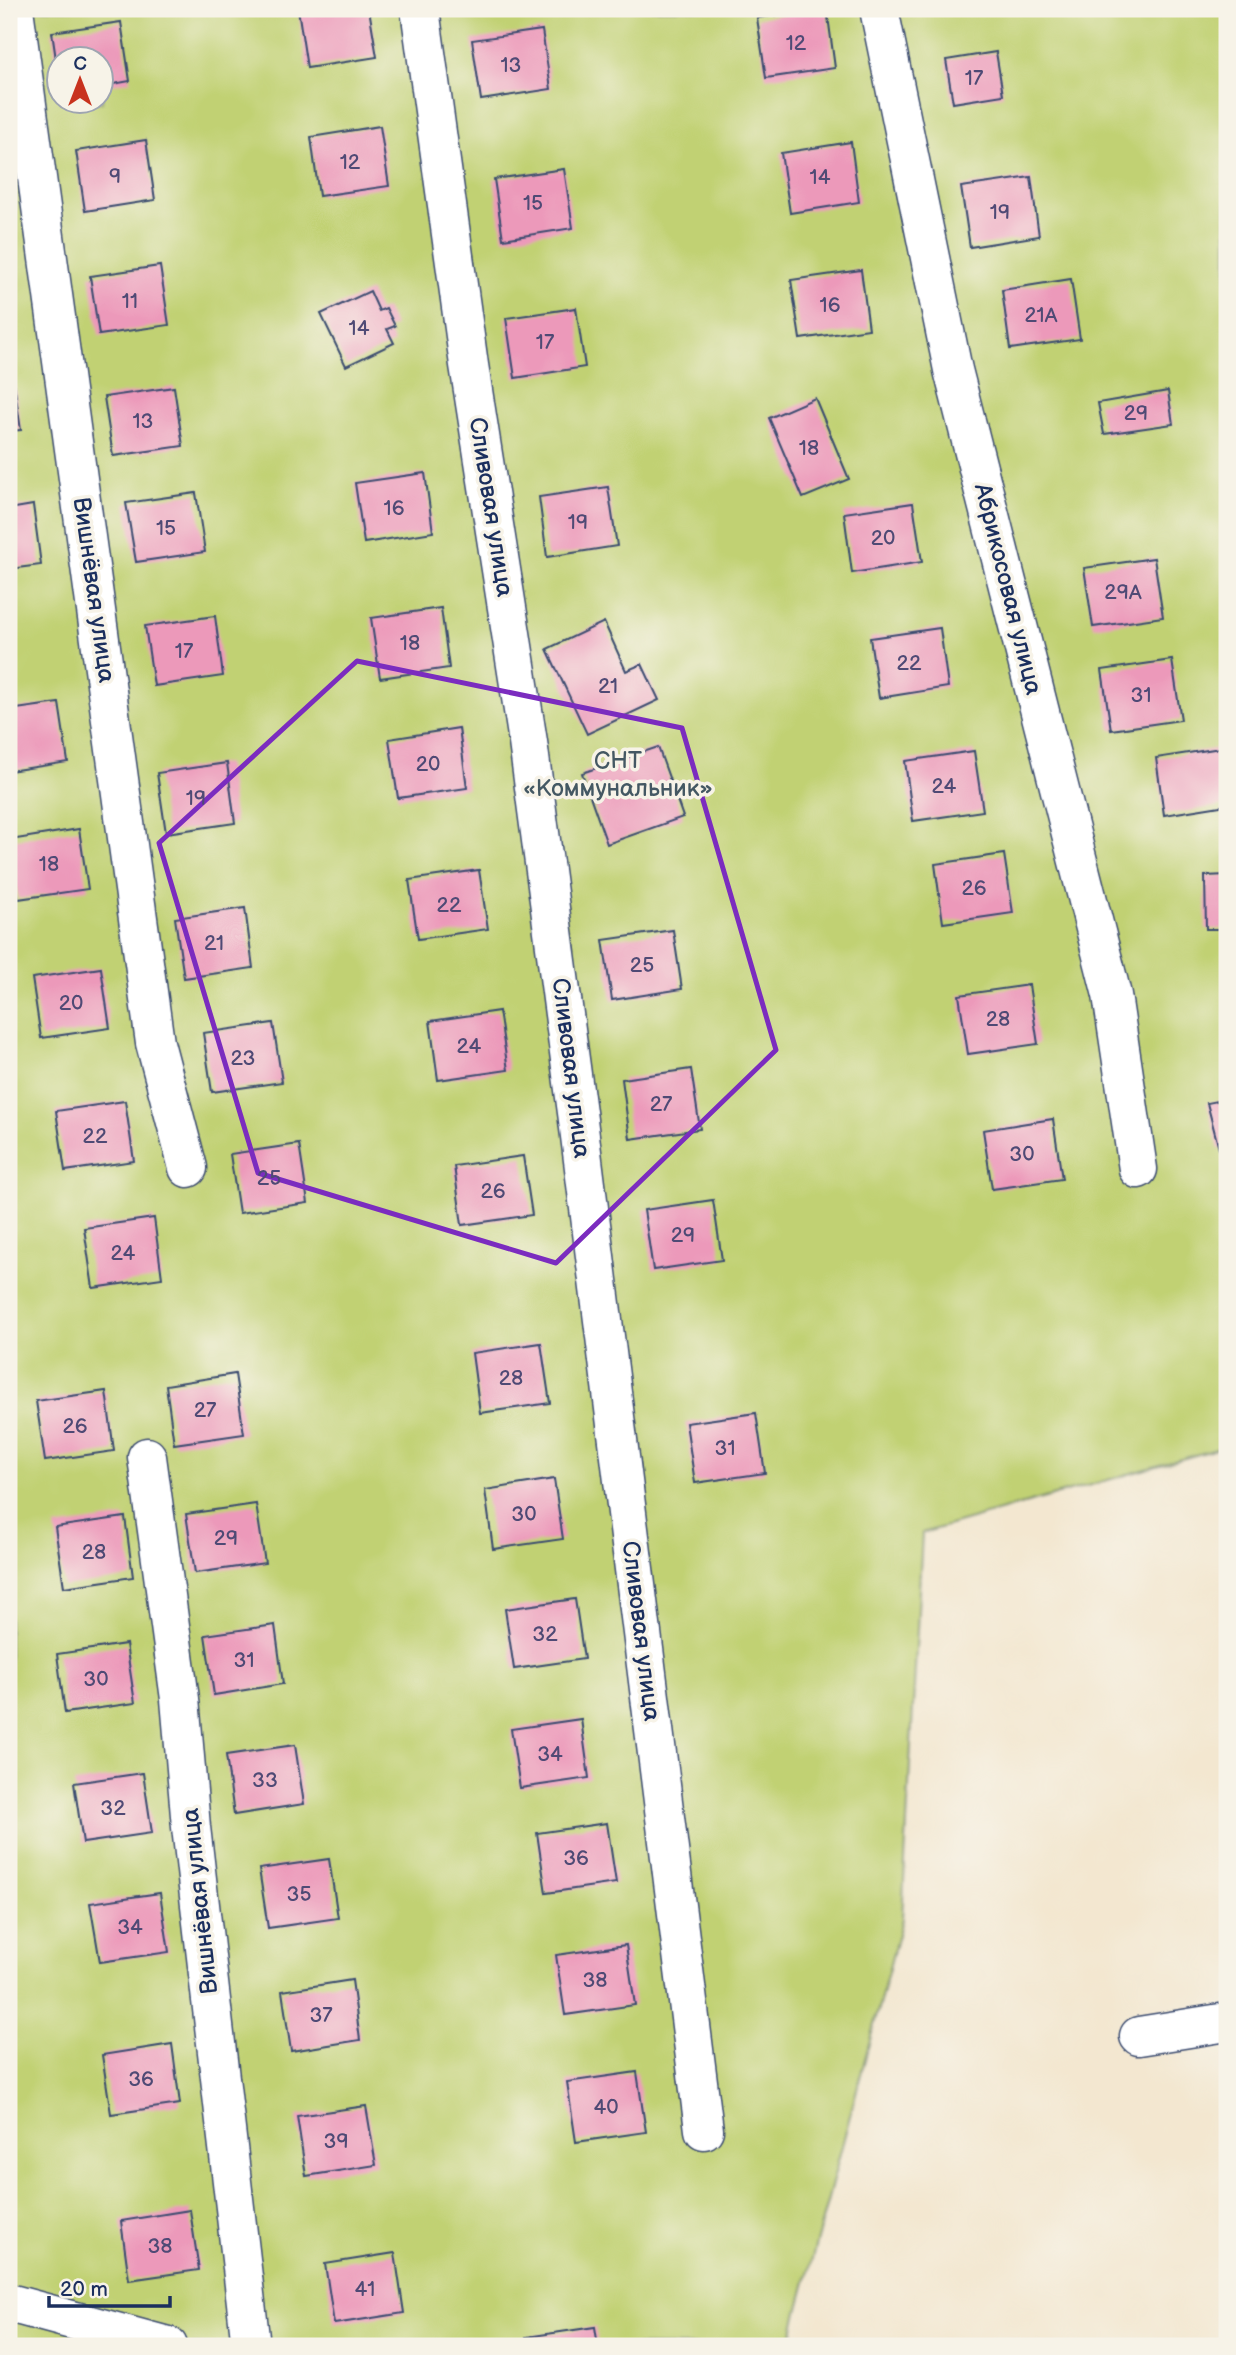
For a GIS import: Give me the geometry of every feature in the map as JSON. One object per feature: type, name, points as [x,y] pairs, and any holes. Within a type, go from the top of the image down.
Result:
[{"type":"street","name":"Вишнёвая улица","points":[[14,9],[155,1043],[188,1168]]},
{"type":"street","name":"Сливовая улица","points":[[420,9],[469,365],[528,742],[704,2130]]},
{"type":"street","name":"Абрикосовая улица","points":[[879,9],[953,370],[1112,995],[1138,1169]]},
{"type":"street","name":"Вишнёвая улица","points":[[147,1457],[180,1699],[191,1827],[251,2346]]},
{"type":"street","points":[[1139,2036],[1227,2022]]},
{"type":"street","points":[[9,2303],[168,2346]]},
{"type":"highlighted area","points":[[357,661],[682,728],[776,1050],[556,1263],[258,1173],[159,843]]},
{"type":"green space","name":"СНТ «Коммунальник»","points":[[9,9],[1227,9],[1227,1446],[922,1533],[902,1919],[789,2346],[9,2346]]},
{"type":"building","points":[[298,9],[369,9],[377,57],[307,68]]},
{"type":"building","points":[[827,9],[835,68],[766,78],[757,18]]},
{"type":"building","points":[[121,22],[130,81],[116,84],[116,46],[54,46],[52,32]]},
{"type":"building","points":[[542,30],[551,89],[481,100],[472,40]]},
{"type":"building","points":[[996,52],[1003,95],[953,103],[946,60]]},
{"type":"building","points":[[380,126],[389,186],[319,196],[311,137]]},
{"type":"building","points":[[146,140],[155,200],[85,211],[76,151]]},
{"type":"building","points":[[851,142],[859,202],[790,213],[781,153]]},
{"type":"building","points":[[564,169],[573,228],[503,239],[494,179]]},
{"type":"building","points":[[1031,177],[1039,236],[970,247],[961,187]]},
{"type":"building","points":[[160,266],[169,325],[99,335],[90,276]]},
{"type":"building","points":[[861,270],[869,329],[800,339],[791,280]]},
{"type":"building","points":[[1071,279],[1080,339],[1010,349],[1002,290]]},
{"type":"building","points":[[370,291],[379,311],[386,308],[395,326],[387,329],[394,343],[346,366],[321,314]]},
{"type":"building","points":[[576,308],[585,367],[515,378],[506,318]]},
{"type":"building","points":[[12,370],[21,430],[9,431],[9,371]]},
{"type":"building","points":[[174,387],[183,446],[113,456],[104,397]]},
{"type":"building","points":[[1168,391],[1173,424],[1104,434],[1098,403]]},
{"type":"building","points":[[815,398],[849,479],[803,498],[769,418]]},
{"type":"building","points":[[425,473],[433,532],[364,543],[355,483]]},
{"type":"building","points":[[608,487],[617,546],[547,557],[539,497]]},
{"type":"building","points":[[196,493],[205,552],[136,562],[126,503]]},
{"type":"building","points":[[913,503],[922,562],[852,573],[844,513]]},
{"type":"building","points":[[33,505],[41,565],[9,569],[9,509]]},
{"type":"building","points":[[1154,558],[1163,617],[1093,627],[1084,568]]},
{"type":"building","points":[[441,608],[449,668],[380,678],[371,618]]},
{"type":"building","points":[[215,616],[223,676],[154,686],[145,626]]},
{"type":"building","points":[[604,622],[626,671],[642,664],[659,700],[587,734],[547,649]]},
{"type":"building","points":[[940,628],[948,687],[879,698],[870,638]]},
{"type":"building","points":[[1172,660],[1181,720],[1111,730],[1102,670]]},
{"type":"building","points":[[59,703],[68,762],[9,771],[9,710]]},
{"type":"building","points":[[459,728],[467,788],[398,798],[389,739]]},
{"type":"building","points":[[658,747],[683,817],[607,844],[582,773]]},
{"type":"building","points":[[1227,747],[1227,805],[1164,815],[1156,758]]},
{"type":"building","points":[[974,751],[983,811],[913,821],[905,761]]},
{"type":"building","points":[[227,763],[235,823],[166,833],[157,773]]},
{"type":"building","points":[[79,829],[88,889],[18,899],[10,840]]},
{"type":"building","points":[[1004,854],[1013,913],[943,923],[935,864]]},
{"type":"building","points":[[479,870],[488,929],[418,939],[409,880]]},
{"type":"building","points":[[1227,875],[1227,929],[1206,929],[1205,876]]},
{"type":"building","points":[[245,908],[253,968],[184,978],[175,918]]},
{"type":"building","points":[[673,930],[682,989],[612,1000],[603,940]]},
{"type":"building","points":[[101,968],[110,1028],[41,1038],[32,978]]},
{"type":"building","points":[[1029,985],[1038,1044],[968,1054],[959,995]]},
{"type":"building","points":[[499,1011],[508,1070],[438,1080],[430,1021]]},
{"type":"building","points":[[273,1023],[282,1082],[212,1092],[203,1033]]},
{"type":"building","points":[[691,1069],[700,1129],[630,1139],[622,1079]]},
{"type":"building","points":[[1227,1099],[1227,1147],[1219,1149],[1207,1103]]},
{"type":"building","points":[[125,1101],[134,1161],[65,1171],[56,1111]]},
{"type":"building","points":[[1053,1119],[1062,1179],[992,1189],[983,1130]]},
{"type":"building","points":[[299,1144],[308,1203],[239,1213],[230,1154]]},
{"type":"building","points":[[523,1156],[532,1215],[462,1225],[454,1166]]},
{"type":"building","points":[[713,1200],[722,1260],[653,1270],[644,1210]]},
{"type":"building","points":[[154,1218],[162,1278],[93,1288],[84,1228]]},
{"type":"building","points":[[541,1343],[550,1403],[480,1413],[472,1353]]},
{"type":"building","points":[[235,1374],[244,1434],[174,1444],[166,1385]]},
{"type":"building","points":[[106,1391],[114,1451],[45,1461],[36,1401]]},
{"type":"building","points":[[756,1413],[765,1473],[695,1483],[686,1423]]},
{"type":"building","points":[[554,1479],[563,1539],[493,1549],[485,1490]]},
{"type":"building","points":[[256,1504],[265,1563],[195,1573],[186,1514]]},
{"type":"building","points":[[125,1517],[133,1577],[64,1587],[55,1527]]},
{"type":"building","points":[[575,1599],[584,1659],[514,1669],[505,1609]]},
{"type":"building","points":[[275,1625],[283,1684],[214,1695],[205,1635]]},
{"type":"building","points":[[126,1644],[135,1703],[65,1713],[57,1654]]},
{"type":"building","points":[[581,1719],[589,1778],[520,1788],[511,1729]]},
{"type":"building","points":[[295,1745],[304,1804],[234,1815],[226,1755]]},
{"type":"building","points":[[143,1773],[152,1833],[83,1843],[74,1783]]},
{"type":"building","points":[[607,1823],[616,1883],[546,1893],[537,1833]]},
{"type":"building","points":[[329,1859],[338,1918],[268,1928],[259,1869]]},
{"type":"building","points":[[160,1893],[169,1952],[100,1962],[90,1903]]},
{"type":"building","points":[[626,1945],[635,2005],[565,2015],[556,1955]]},
{"type":"building","points":[[352,1980],[360,2040],[291,2051],[282,1991]]},
{"type":"building","points":[[172,2044],[180,2104],[111,2114],[102,2055]]},
{"type":"building","points":[[637,2072],[646,2132],[576,2142],[567,2082]]},
{"type":"building","points":[[366,2106],[376,2165],[306,2176],[297,2116]]},
{"type":"building","points":[[190,2210],[199,2270],[129,2280],[121,2221]]},
{"type":"building","points":[[395,2253],[404,2313],[334,2324],[325,2264]]},
{"type":"building","points":[[595,2327],[598,2346],[527,2346],[526,2337]]}]
